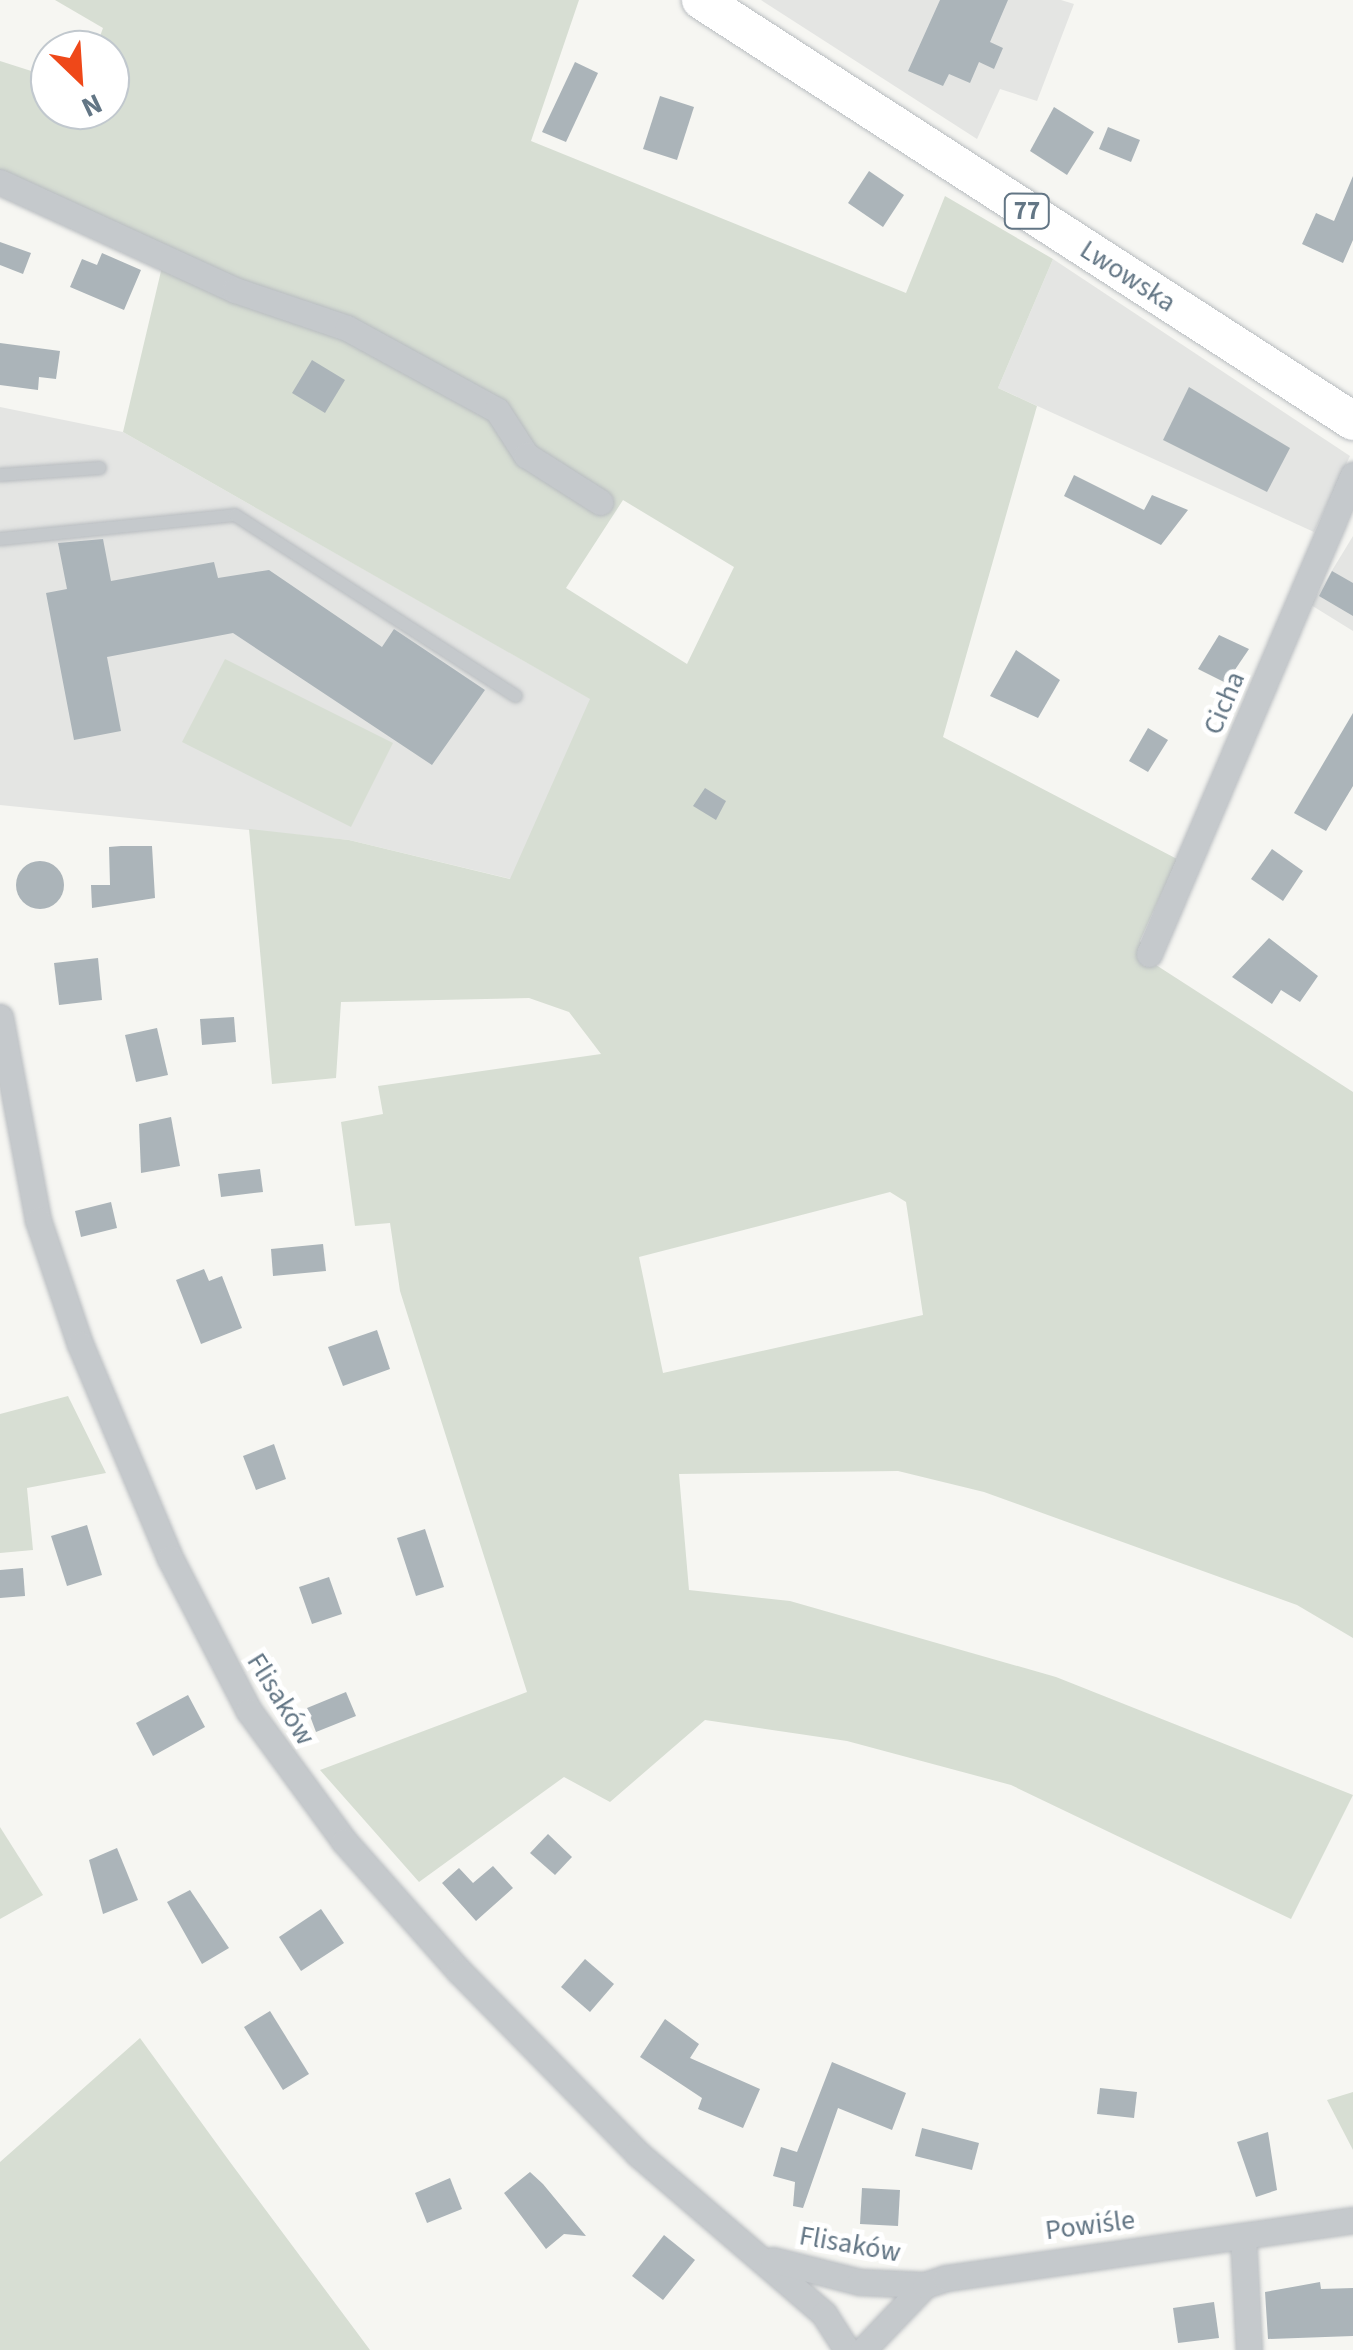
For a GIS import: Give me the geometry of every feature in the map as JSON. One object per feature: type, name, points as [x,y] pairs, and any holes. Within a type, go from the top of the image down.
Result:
[{"type":"main road","name":"Lwowska","points":[[701,0],[1353,421]]},
{"type":"street","points":[[0,182],[235,290],[348,328],[497,410],[526,454],[600,502]]},
{"type":"street","name":"Cicha","points":[[1149,954],[1353,475]]},
{"type":"street","name":"Flisaków","points":[[0,1018],[38,1220],[80,1344],[170,1558],[249,1711],[344,1842],[459,1971],[646,2161],[765,2258],[848,2350]]},
{"type":"street","name":"Powiśle","points":[[925,2285],[1353,2220]]},
{"type":"street","points":[[1243,2236],[1248,2350]]},
{"type":"street","name":"Flisaków","points":[[765,2258],[860,2282],[925,2285]]},
{"type":"street","points":[[863,2350],[925,2285]]},
{"type":"lane","points":[[0,474],[100,468]]},
{"type":"lane","points":[[0,539],[235,515],[516,696]]},
{"type":"shaded area","points":[[55,0],[579,0],[531,141],[906,293],[945,196],[1053,259],[998,388],[1037,406],[943,737],[1177,859],[1140,941],[1156,965],[1353,1092],[1353,1638],[1297,1605],[984,1492],[898,1471],[679,1474],[689,1590],[790,1601],[1056,1677],[1353,1795],[1291,1919],[1011,1785],[847,1741],[705,1720],[610,1802],[564,1777],[419,1882],[320,1770],[527,1692],[400,1291],[390,1223],[355,1226],[341,1122],[383,1114],[378,1086],[601,1054],[569,1012],[529,998],[341,1002],[336,1078],[272,1084],[249,829],[349,840],[510,879],[590,699],[123,432],[166,250],[0,170],[0,61],[30,71],[30,130],[130,130],[130,30],[102,30]],"holes":[[[623,500],[734,567],[687,664],[566,588]],[[890,1192],[906,1202],[923,1315],[663,1373],[639,1257]]]},
{"type":"shaded area","points":[[761,0],[1061,0],[1074,4],[1037,101],[1000,89],[977,139]]},
{"type":"shaded area","points":[[1053,259],[1350,456],[1314,532],[998,388]]},
{"type":"shaded area","points":[[0,407],[123,432],[591,699],[511,879],[349,840],[0,805]]},
{"type":"shaded area","points":[[1353,536],[1353,631],[1311,605]]},
{"type":"shaded area","points":[[225,659],[393,743],[351,827],[182,742]]},
{"type":"shaded area","points":[[68,1396],[106,1473],[27,1488],[33,1550],[0,1553],[0,1414]]},
{"type":"shaded area","points":[[0,1827],[43,1895],[0,1919]]},
{"type":"shaded area","points":[[140,2038],[370,2350],[0,2350],[0,2162]]},
{"type":"shaded area","points":[[1353,2092],[1353,2150],[1327,2100]]},
{"type":"building","points":[[940,0],[1008,0],[990,42],[1003,48],[994,69],[979,62],[970,83],[949,74],[943,86],[908,71]]},
{"type":"building","points":[[575,62],[598,73],[566,142],[542,132]]},
{"type":"building","points":[[660,96],[694,107],[677,160],[643,149]]},
{"type":"building","points":[[1054,107],[1094,132],[1067,175],[1030,151]]},
{"type":"building","points":[[1108,127],[1140,140],[1131,162],[1099,149]]},
{"type":"building","points":[[869,171],[904,195],[883,227],[848,203]]},
{"type":"building","points":[[1353,176],[1353,240],[1343,263],[1302,244],[1316,213],[1334,221]]},
{"type":"building","points":[[0,242],[31,253],[23,274],[0,265]]},
{"type":"building","points":[[102,253],[141,270],[124,310],[70,287],[82,259],[97,265]]},
{"type":"building","points":[[0,343],[60,351],[56,379],[39,377],[38,390],[0,385]]},
{"type":"building","points":[[312,360],[345,380],[325,413],[292,393]]},
{"type":"building","points":[[1189,387],[1290,448],[1267,492],[1163,440]]},
{"type":"building","points":[[1074,475],[1144,510],[1152,495],[1188,510],[1161,545],[1064,496]]},
{"type":"building","points":[[103,539],[111,581],[214,562],[218,578],[269,570],[382,647],[394,629],[485,690],[432,765],[233,633],[107,657],[121,731],[74,740],[46,593],[67,589],[58,543]]},
{"type":"building","points":[[1332,571],[1353,583],[1353,616],[1319,596]]},
{"type":"building","points":[[1219,635],[1249,649],[1226,683],[1198,669]]},
{"type":"building","points":[[1016,650],[1060,680],[1038,718],[990,696]]},
{"type":"building","points":[[1353,713],[1353,786],[1326,831],[1294,813]]},
{"type":"building","points":[[1148,728],[1168,740],[1148,772],[1129,761]]},
{"type":"building","points":[[705,788],[726,801],[716,820],[693,806]]},
{"type":"building","points":[[152,846],[155,898],[92,908],[91,885],[110,885],[109,847]]},
{"type":"building","points":[[1272,849],[1303,871],[1283,901],[1251,879]]},
{"type":"building","points":[[40,861],[57,868],[64,885],[57,902],[40,909],[23,902],[16,885],[23,868]]},
{"type":"building","points":[[1269,938],[1318,976],[1300,1002],[1281,990],[1272,1004],[1232,977]]},
{"type":"building","points":[[98,958],[102,1000],[59,1005],[54,963]]},
{"type":"building","points":[[234,1017],[236,1042],[202,1045],[200,1019]]},
{"type":"building","points":[[157,1028],[168,1075],[136,1082],[125,1035]]},
{"type":"building","points":[[171,1117],[180,1166],[141,1173],[139,1124]]},
{"type":"building","points":[[260,1169],[263,1192],[221,1197],[218,1174]]},
{"type":"building","points":[[111,1202],[117,1228],[81,1237],[75,1211]]},
{"type":"building","points":[[323,1244],[326,1271],[273,1276],[271,1249]]},
{"type":"building","points":[[204,1269],[209,1281],[222,1276],[242,1328],[201,1344],[176,1280]]},
{"type":"building","points":[[377,1330],[390,1369],[343,1386],[328,1347]]},
{"type":"building","points":[[274,1444],[286,1479],[256,1490],[243,1456]]},
{"type":"building","points":[[87,1525],[102,1575],[67,1586],[51,1536]]},
{"type":"building","points":[[425,1529],[444,1587],[416,1596],[397,1538]]},
{"type":"building","points":[[23,1568],[25,1596],[0,1598],[0,1570]]},
{"type":"building","points":[[329,1577],[342,1614],[312,1624],[299,1587]]},
{"type":"building","points":[[346,1692],[356,1716],[316,1732],[307,1708]]},
{"type":"building","points":[[188,1695],[205,1727],[153,1756],[136,1723]]},
{"type":"building","points":[[548,1834],[572,1857],[555,1875],[530,1853]]},
{"type":"building","points":[[117,1848],[138,1900],[103,1914],[89,1860]]},
{"type":"building","points":[[493,1866],[513,1888],[476,1921],[442,1883],[459,1868],[473,1883]]},
{"type":"building","points":[[190,1890],[229,1948],[202,1964],[167,1902]]},
{"type":"building","points":[[321,1909],[344,1943],[301,1971],[279,1937]]},
{"type":"building","points":[[585,1959],[614,1984],[590,2012],[561,1987]]},
{"type":"building","points":[[270,2011],[309,2074],[283,2090],[244,2027]]},
{"type":"building","points":[[665,2019],[699,2044],[690,2058],[760,2089],[743,2128],[698,2109],[702,2098],[640,2057]]},
{"type":"building","points":[[832,2062],[906,2093],[892,2130],[838,2108],[803,2208],[793,2206],[795,2182],[773,2176],[781,2147],[797,2152]]},
{"type":"building","points":[[1100,2088],[1137,2092],[1134,2118],[1097,2114]]},
{"type":"building","points":[[922,2128],[979,2143],[972,2170],[915,2156]]},
{"type":"building","points":[[1268,2132],[1277,2190],[1256,2197],[1237,2142]]},
{"type":"building","points":[[530,2172],[586,2236],[564,2234],[546,2249],[504,2193]]},
{"type":"building","points":[[450,2178],[462,2209],[427,2223],[415,2193]]},
{"type":"building","points":[[862,2188],[900,2190],[898,2226],[860,2224]]},
{"type":"building","points":[[664,2235],[695,2260],[663,2300],[632,2276]]},
{"type":"building","points":[[1320,2282],[1321,2289],[1353,2288],[1353,2336],[1268,2339],[1265,2292]]},
{"type":"building","points":[[1214,2302],[1219,2338],[1178,2343],[1173,2308]]}]
